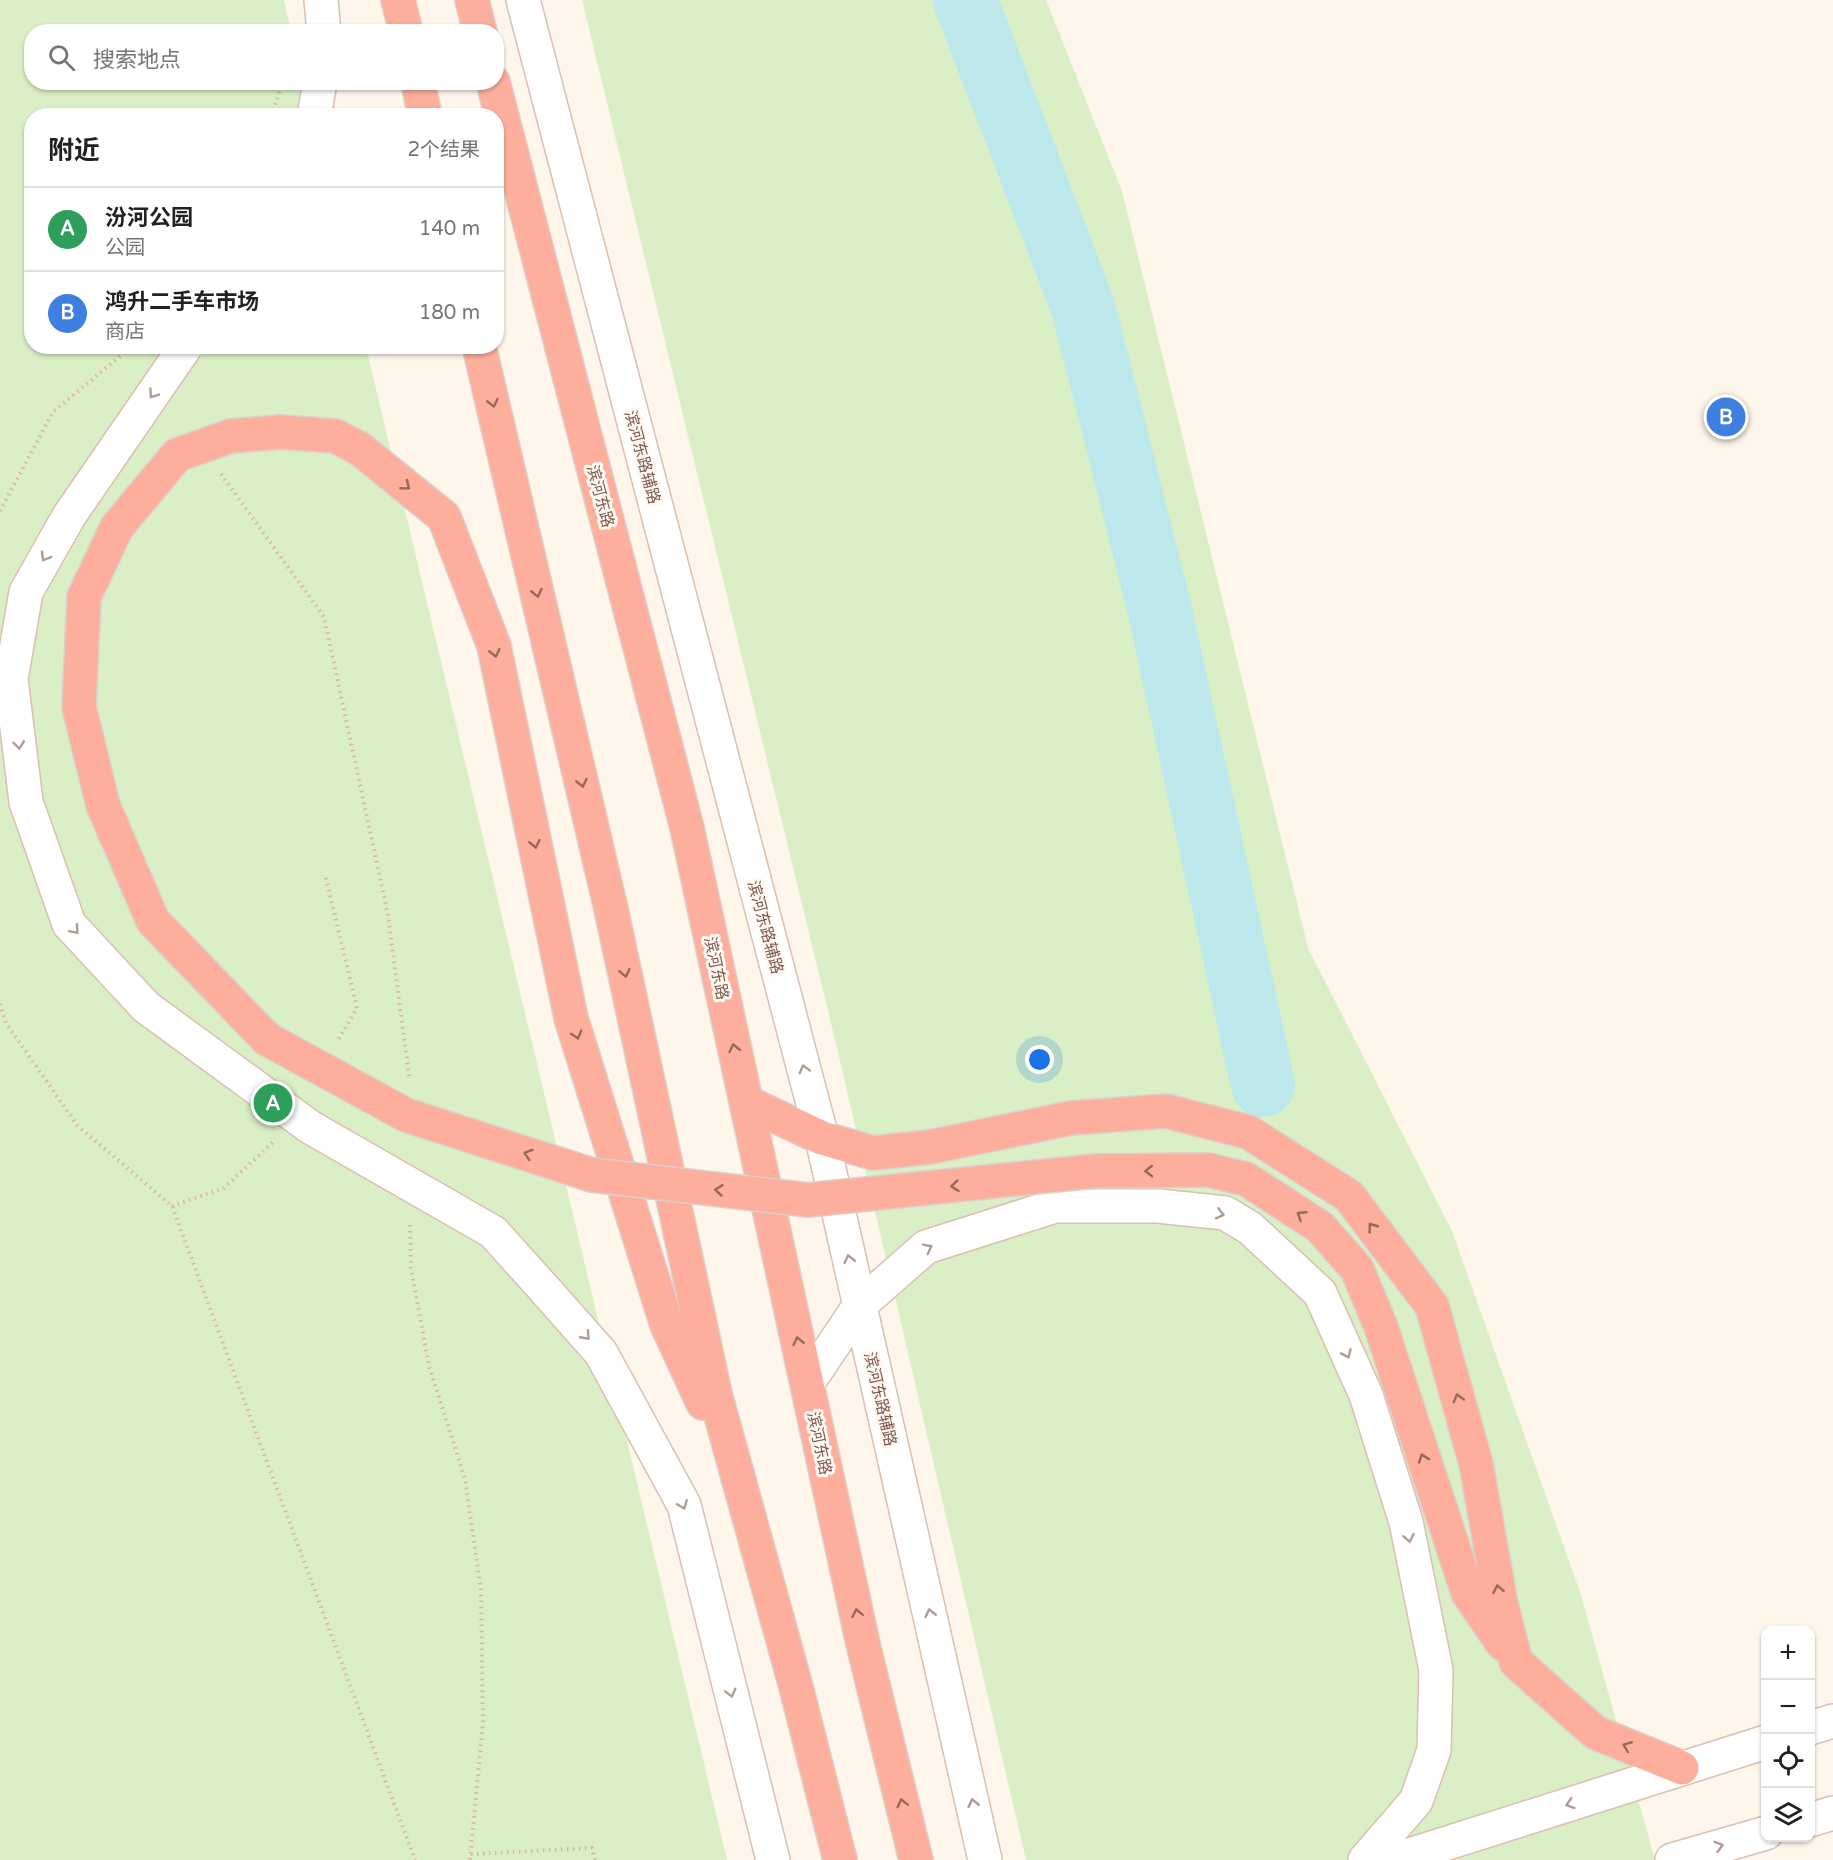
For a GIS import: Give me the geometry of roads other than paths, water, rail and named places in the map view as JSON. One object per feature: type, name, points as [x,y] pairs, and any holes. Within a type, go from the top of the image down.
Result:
[{"type":"highway","points":[[398,0],[404,24]]},
{"type":"highway","points":[[472,0],[478,24]]},
{"type":"highway","points":[[419,90],[423,108]]},
{"type":"highway","name":"滨河东路","points":[[495,90],[500,108]]},
{"type":"highway","name":"滨河东路","points":[[504,124],[687,828],[863,1644],[916,1860]]},
{"type":"highway","points":[[481,354],[611,909],[715,1394],[840,1860]]},
{"type":"highway","points":[[738,1478],[667,1325],[571,1018],[494,646],[444,517],[360,449],[335,436],[280,432],[231,436],[177,454],[117,527],[84,597],[79,707],[103,805],[153,921],[267,1039],[406,1115],[592,1175],[808,1200],[1095,1172],[1208,1170],[1246,1179],[1320,1227],[1356,1269],[1381,1327],[1468,1593],[1516,1662],[1554,1699],[1596,1733],[1682,1768]]},
{"type":"highway","points":[[746,1102],[822,1138],[873,1153],[930,1147],[1071,1118],[1166,1111],[1248,1132],[1348,1196],[1432,1306],[1476,1464],[1501,1604],[1516,1662]]},
{"type":"main road","points":[[321,0],[323,24]]},
{"type":"main road","name":"滨河东路辅路","points":[[523,0],[822,1138],[985,1860]]},
{"type":"main road","points":[[315,108],[319,90]]},
{"type":"main road","points":[[180,354],[69,516],[26,592],[11,679],[26,802],[69,924],[147,1007],[310,1127],[493,1232],[601,1353],[684,1505],[773,1860]]},
{"type":"main road","points":[[807,1384],[860,1305],[926,1247],[1055,1206],[1158,1206],[1225,1214],[1250,1228],[1320,1293],[1366,1395],[1406,1522],[1436,1670],[1434,1750],[1416,1801],[1365,1860]]},
{"type":"main road","points":[[1815,1726],[1833,1721]]},
{"type":"main road","points":[[1394,1860],[1761,1744]]},
{"type":"main road","points":[[1815,1818],[1833,1813]]},
{"type":"main road","points":[[1672,1860],[1761,1834]]},
{"type":"waterway","points":[[965,0],[1083,307],[1158,602],[1263,1085]]},
{"type":"place","name":"鸿升二手车市场","points":[[1726,417]]},
{"type":"place","name":"汾河公园","points":[[273,1103]]}]
